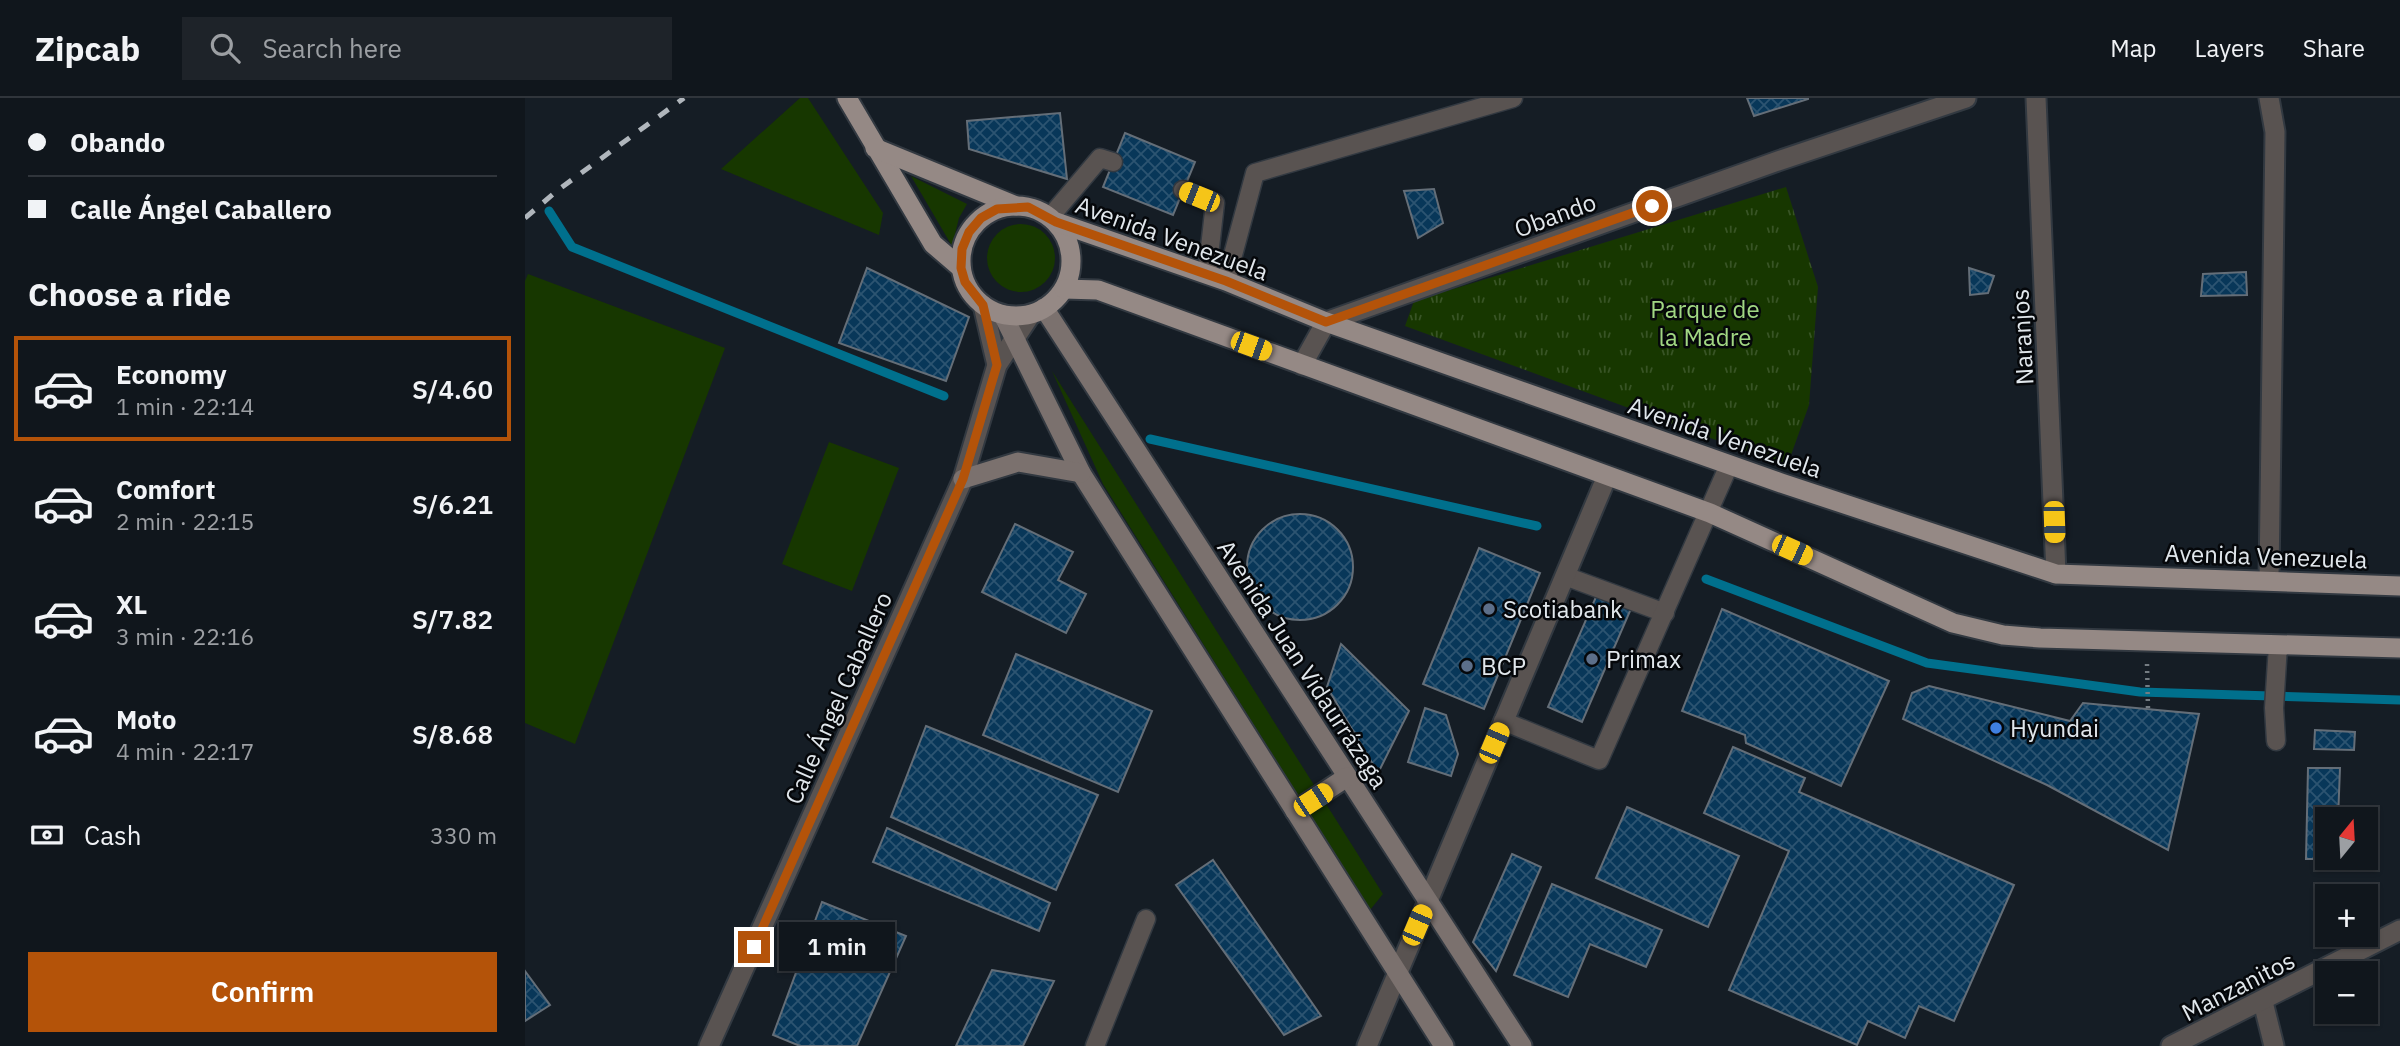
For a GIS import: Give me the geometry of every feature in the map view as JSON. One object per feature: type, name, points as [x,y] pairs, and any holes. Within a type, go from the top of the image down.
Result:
[{"type":"main road","points":[[847,98],[933,244],[961,268]]},
{"type":"main road","points":[[875,148],[1016,206]]},
{"type":"main road","points":[[1016,206],[1028,207],[1053,220],[1064,234],[1072,261],[1064,289],[1037,311],[1003,315],[983,305],[968,288],[961,268],[962,249],[969,232],[981,218],[997,209],[1016,206]]},
{"type":"main road","name":"Avenida Venezuela","points":[[1053,220],[1216,277],[1326,322],[1730,465],[2056,574],[2269,579],[2400,586]]},
{"type":"main road","points":[[1064,289],[1098,290],[1710,513],[1954,623],[2003,635],[2400,648]]},
{"type":"main road","name":"Avenida Juan Vidaurrázaga","points":[[1037,311],[1522,1046]]},
{"type":"main road","points":[[1003,315],[1081,473],[1444,1046]]},
{"type":"main road","points":[[963,479],[1018,462],[1081,473]]},
{"type":"main road","points":[[1295,811],[1347,777]]},
{"type":"street","name":"Obando","points":[[1326,322],[1778,161],[1966,98]]},
{"type":"street","name":"Naranjos","points":[[2036,98],[2056,574]]},
{"type":"street","points":[[2269,98],[2275,132],[2269,579]]},
{"type":"street","name":"Calle Ángel Caballero","points":[[983,305],[997,365]]},
{"type":"street","name":"Calle Ángel Caballero","points":[[709,1046],[963,479],[997,365],[1037,311]]},
{"type":"street","points":[[1302,365],[1326,322]]},
{"type":"street","points":[[1367,1046],[1607,476]]},
{"type":"street","name":"Manzanitos","points":[[2171,1046],[2263,1002],[2400,930]]},
{"type":"street","points":[[2263,1002],[2274,1046]]},
{"type":"lane","points":[[1216,277],[1255,173],[1513,98]]},
{"type":"lane","points":[[1053,220],[1100,158],[1113,162]]},
{"type":"lane","points":[[1184,190],[1215,203],[1216,277]]},
{"type":"lane","points":[[1503,721],[1599,760],[1730,465]]},
{"type":"lane","points":[[1565,576],[1665,613]]},
{"type":"lane","points":[[2276,741],[2274,708],[2278,645]]},
{"type":"lane","points":[[1095,1046],[1146,919]]},
{"type":"path","points":[[2148,670],[2148,709]]},
{"type":"green space","points":[[800,98],[808,98],[883,213],[879,235],[721,169]]},
{"type":"green space","points":[[911,176],[967,204],[959,218],[952,246]]},
{"type":"green space","name":"Parque de la Madre","points":[[1786,187],[1818,287],[1809,405],[1787,466],[1405,326],[1414,301]]},
{"type":"green space","points":[[1021,224],[1034,227],[1045,234],[1052,245],[1055,258],[1052,271],[1045,282],[1034,289],[1021,292],[1008,289],[997,282],[990,271],[987,258],[990,245],[997,234],[1008,227]]},
{"type":"green space","points":[[528,274],[725,348],[575,744],[525,723],[525,281]]},
{"type":"green space","points":[[1052,371],[1383,894],[1370,910],[1103,484]]},
{"type":"green space","points":[[829,442],[899,468],[852,591],[782,564]]},
{"type":"building","points":[[1747,98],[1808,98],[1808,99],[1754,116]]},
{"type":"building","points":[[1060,113],[1067,179],[969,149],[967,121]]},
{"type":"building","points":[[1125,133],[1195,162],[1173,215],[1103,187]]},
{"type":"building","points":[[1434,189],[1443,223],[1418,238],[1404,191]]},
{"type":"building","points":[[867,268],[969,317],[946,381],[839,343]]},
{"type":"building","points":[[1969,268],[1994,276],[1988,293],[1970,295]]},
{"type":"building","points":[[2246,272],[2247,295],[2201,296],[2203,274]]},
{"type":"building","points":[[1300,514],[1320,518],[1337,530],[1349,547],[1353,567],[1349,587],[1337,604],[1320,616],[1300,620],[1280,616],[1263,604],[1251,587],[1247,567],[1251,547],[1263,530],[1280,518]]},
{"type":"building","points":[[1015,524],[1073,552],[1058,580],[1086,594],[1066,633],[982,592]]},
{"type":"building","points":[[1479,548],[1540,573],[1484,709],[1423,684]]},
{"type":"building","points":[[1599,590],[1633,604],[1582,722],[1548,707]]},
{"type":"building","points":[[1722,609],[1889,681],[1841,786],[1746,743],[1745,735],[1682,711]]},
{"type":"building","points":[[1341,644],[1409,711],[1378,773],[1327,687]]},
{"type":"building","points":[[1016,654],[1152,711],[1118,792],[983,735]]},
{"type":"building","points":[[1929,686],[2070,721],[2083,703],[2199,714],[2168,850],[2047,785],[1903,719],[1912,693]]},
{"type":"building","points":[[1425,708],[1446,715],[1458,754],[1451,776],[1408,762]]},
{"type":"building","points":[[926,726],[1098,795],[1056,890],[891,817]]},
{"type":"building","points":[[2315,730],[2355,732],[2354,750],[2314,749]]},
{"type":"building","points":[[1733,747],[1805,778],[1799,792],[2014,885],[1954,1021],[1919,1006],[1905,1038],[1868,1021],[1857,1045],[1729,990],[1789,851],[1704,813]]},
{"type":"building","points":[[2308,768],[2340,768],[2338,807],[2315,807],[2315,859],[2306,859]]},
{"type":"building","points":[[1627,807],[1739,856],[1708,927],[1596,878]]},
{"type":"building","points":[[887,828],[1050,903],[1039,931],[873,862]]},
{"type":"building","points":[[1512,854],[1541,867],[1496,971],[1473,942]]},
{"type":"building","points":[[1213,860],[1321,1016],[1284,1035],[1176,885]]},
{"type":"building","points":[[1552,884],[1662,930],[1646,967],[1590,944],[1568,997],[1514,975]]},
{"type":"building","points":[[822,902],[906,936],[857,1046],[800,1046],[773,1035]]},
{"type":"building","points":[[992,970],[1054,981],[1023,1046],[956,1046]]},
{"type":"building","points":[[525,971],[550,1005],[525,1021]]},
{"type":"waterway","points":[[549,211],[572,247],[944,396]]},
{"type":"waterway","points":[[1150,439],[1537,526]]},
{"type":"waterway","points":[[1706,579],[1927,663],[2140,692],[2400,700]]},
{"type":"railway","points":[[525,218],[558,190],[684,98]]},
{"type":"place","name":"Scotiabank","points":[[1489,609]]},
{"type":"place","name":"Primax","points":[[1592,659]]},
{"type":"place","name":"BCP","points":[[1467,666]]},
{"type":"place","name":"Hyundai","points":[[1996,728]]},
{"type":"route","points":[[754,947],[963,479],[997,365],[983,305],[972,295],[961,268],[962,249],[969,232],[981,218],[997,209],[1028,207],[1040,211],[1056,222],[1226,281],[1326,322],[1652,206]]}]
